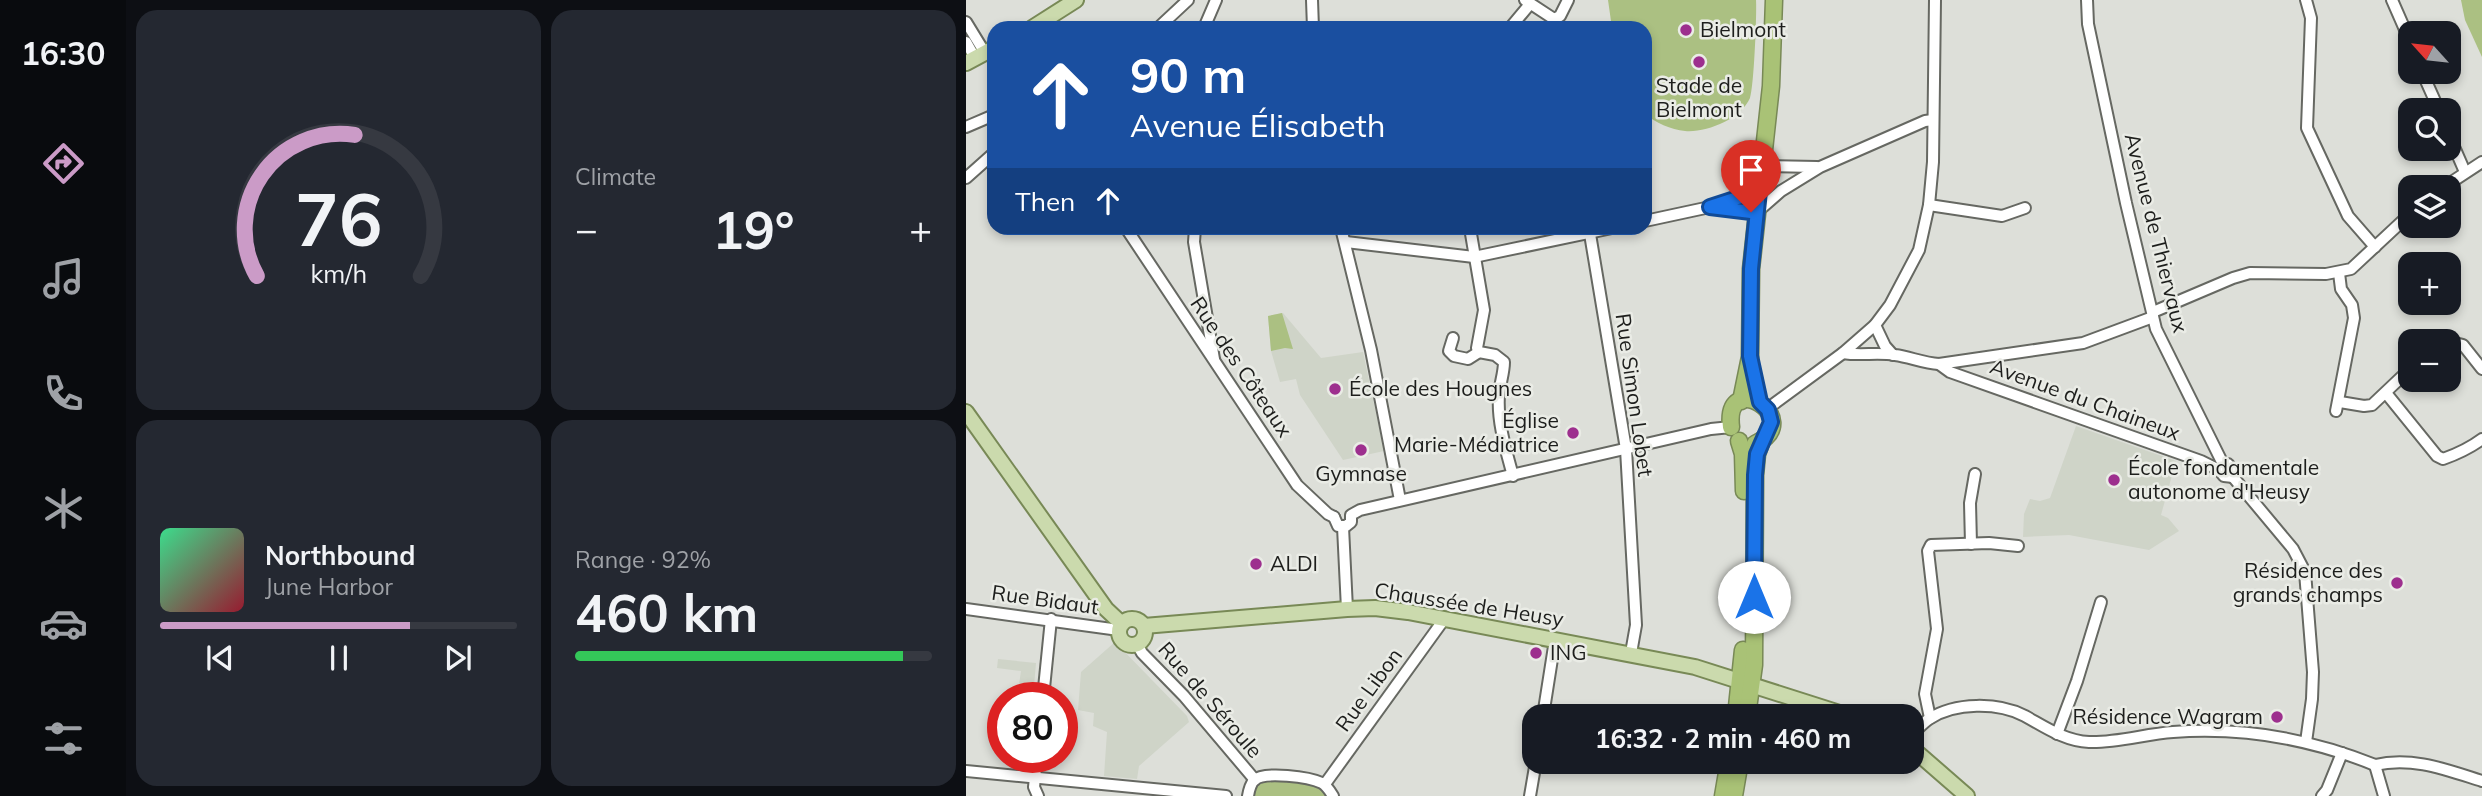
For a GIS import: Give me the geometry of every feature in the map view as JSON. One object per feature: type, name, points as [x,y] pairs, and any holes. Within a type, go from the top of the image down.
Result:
[{"type":"highway","points":[[1731,427],[1731,413],[1741,401],[1750,356],[1751,269],[1771,86],[1774,0]]},
{"type":"highway","points":[[1740,704],[1747,683],[1757,454],[1771,422],[1750,356]]},
{"type":"highway","points":[[1741,401],[1749,398],[1764,406]]},
{"type":"highway","points":[[1747,704],[1744,473],[1740,442],[1749,444],[1762,440]]},
{"type":"highway","points":[[1723,796],[1726,774]]},
{"type":"highway","points":[[1734,796],[1738,774]]},
{"type":"main road","points":[[1043,21],[1076,0]]},
{"type":"main road","points":[[966,412],[1120,627],[1120,637],[1125,643],[1138,644],[1144,637],[1144,626],[1133,619],[1120,627]]},
{"type":"main road","points":[[1731,427],[1740,442]]},
{"type":"main road","name":"Chaussée de Heusy","points":[[1144,626],[1376,608],[1445,618],[1695,667],[1812,704]]},
{"type":"main road","points":[[1924,759],[1967,796]]},
{"type":"street","points":[[1166,21],[1188,0]]},
{"type":"street","points":[[1206,21],[1216,0]]},
{"type":"street","points":[[1312,0],[1312,21]]},
{"type":"street","points":[[1557,21],[1568,0]]},
{"type":"street","points":[[1764,406],[1843,353],[1875,325],[1896,294],[1919,250],[1929,205],[1933,162],[1935,0]]},
{"type":"street","name":"Avenue de Thiervaux","points":[[2087,0],[2088,24],[2156,329],[2221,467],[2232,467],[2233,477],[2293,549],[2305,572],[2313,672],[2306,742]]},
{"type":"street","points":[[2306,0],[2311,18],[2307,128],[2348,216],[2375,247]]},
{"type":"street","points":[[2392,0],[2401,21]]},
{"type":"street","points":[[1515,21],[1527,2],[1551,21]]},
{"type":"street","points":[[966,22],[980,55]]},
{"type":"street","points":[[966,42],[980,55]]},
{"type":"street","points":[[966,127],[987,119]]},
{"type":"street","points":[[1710,207],[1757,212],[1781,191],[1820,167],[1933,120]]},
{"type":"street","points":[[966,178],[987,159]]},
{"type":"street","points":[[2460,161],[2465,172]]},
{"type":"street","points":[[2461,175],[2482,162]]},
{"type":"street","points":[[1762,166],[1820,167]]},
{"type":"street","points":[[1652,219],[1710,207],[1759,191]]},
{"type":"street","points":[[1929,205],[2002,216],[2025,208]]},
{"type":"street","points":[[1843,353],[1893,355],[1939,364],[2083,343],[2250,273],[2339,272],[2358,264],[2398,225]]},
{"type":"street","name":"Rue des Côteaux","points":[[1131,235],[1297,485],[1331,516]]},
{"type":"street","points":[[1194,235],[1215,363]]},
{"type":"street","points":[[1344,235],[1388,430],[1400,500]]},
{"type":"street","points":[[1471,235],[1484,310],[1476,344],[1479,352]]},
{"type":"street","points":[[1346,242],[1474,257],[1568,235]]},
{"type":"street","name":"Rue Simon Lobet","points":[[1590,235],[1626,449],[1636,625],[1631,653]]},
{"type":"street","points":[[2339,272],[2341,289],[2352,305],[2354,318],[2338,407],[2372,405],[2398,381]]},
{"type":"street","points":[[1875,325],[1885,346],[1893,355]]},
{"type":"street","points":[[1453,338],[1450,351],[1454,356],[1468,359],[1479,352],[1495,355],[1504,362],[1499,412],[1513,476]]},
{"type":"street","points":[[2461,344],[2482,369]]},
{"type":"street","name":"Avenue du Chaineux","points":[[1939,364],[1950,372],[2221,467]]},
{"type":"street","points":[[2386,393],[2437,456],[2443,458],[2454,455],[2482,439]]},
{"type":"street","points":[[1351,515],[1360,510],[1400,500],[1731,427]]},
{"type":"street","points":[[1972,544],[1970,503],[1975,474]]},
{"type":"street","points":[[1341,510],[1348,511],[1351,515],[1351,522],[1343,527],[1336,524],[1331,516],[1341,510]]},
{"type":"street","points":[[1343,527],[1347,609]]},
{"type":"street","points":[[1930,718],[1925,694],[1937,629],[1928,551],[1931,545],[1989,543],[2018,546]]},
{"type":"street","points":[[2057,734],[2077,681],[2101,602]]},
{"type":"street","name":"Rue Bidaut","points":[[966,609],[1120,627]]},
{"type":"street","points":[[1096,626],[1106,609]]},
{"type":"street","name":"Rue Libon","points":[[1325,784],[1445,618]]},
{"type":"street","points":[[1045,682],[1051,619]]},
{"type":"street","points":[[1545,704],[1555,640]]},
{"type":"street","name":"Rue de Séroule","points":[[1138,644],[1142,653],[1184,696],[1255,780]]},
{"type":"street","points":[[1924,723],[1930,718],[1954,710],[1980,705],[2002,707],[2057,734],[2086,742],[2114,741],[2155,733],[2212,730],[2306,742],[2375,765],[2389,762],[2416,763],[2443,768],[2482,781]]},
{"type":"street","points":[[2322,796],[2342,753]]},
{"type":"street","points":[[2375,765],[2384,796]]},
{"type":"street","points":[[966,771],[1226,796]]},
{"type":"street","points":[[1036,773],[1034,787],[1038,796]]},
{"type":"street","points":[[1248,796],[1255,780],[1270,774],[1325,784],[1333,796]]},
{"type":"street","points":[[1530,796],[1534,774]]},
{"type":"shaded area","name":"École des Hougnes","points":[[1283,313],[1321,358],[1363,352],[1384,451],[1343,460],[1300,395],[1296,379],[1280,382],[1271,351],[1268,316]]},
{"type":"shaded area","name":"École fondamentale autonome d'Heusy","points":[[2076,426],[2176,461],[2161,515],[2168,518],[2179,531],[2149,550],[2069,535],[2023,537],[2024,514],[2030,499],[2040,501],[2050,498]]},
{"type":"shaded area","points":[[1115,642],[1187,716],[1189,722],[1139,766],[1137,779],[1104,776],[1107,732],[1093,726],[1094,713],[1078,710],[1081,672]]},
{"type":"shaded area","points":[[998,659],[1036,663],[1034,682],[1019,682],[1021,671],[997,668]]},
{"type":"green space","name":"Stade de Bielmont","points":[[1608,0],[1756,0],[1756,35],[1750,98],[1731,118],[1703,130],[1680,130],[1658,123],[1652,119],[1652,21],[1611,21]]},
{"type":"green space","points":[[2461,0],[2482,0],[2482,57],[2465,20]]},
{"type":"green space","points":[[1282,313],[1293,349],[1271,351],[1268,316]]},
{"type":"green space","points":[[1269,778],[1319,786],[1328,796],[1252,796],[1256,787]]},
{"type":"place","name":"Bielmont","points":[[1686,30]]},
{"type":"place","name":"Stade de Bielmont","points":[[1699,62]]},
{"type":"place","name":"École des Hougnes","points":[[1335,389]]},
{"type":"place","name":"Église Marie-Médiatrice","points":[[1573,433]]},
{"type":"place","name":"Gymnase","points":[[1361,450]]},
{"type":"place","name":"École fondamentale autonome d'Heusy","points":[[2114,480]]},
{"type":"place","name":"ALDI","points":[[1256,564]]},
{"type":"place","name":"Résidence des grands champs","points":[[2397,583]]},
{"type":"place","name":"ING","points":[[1536,653]]},
{"type":"place","name":"Résidence Wagram","points":[[2277,717]]},
{"type":"route","points":[[1751,212],[1710,207],[1759,191],[1751,269],[1750,356],[1760,402],[1768,410],[1771,422],[1757,454],[1754,597]]}]
